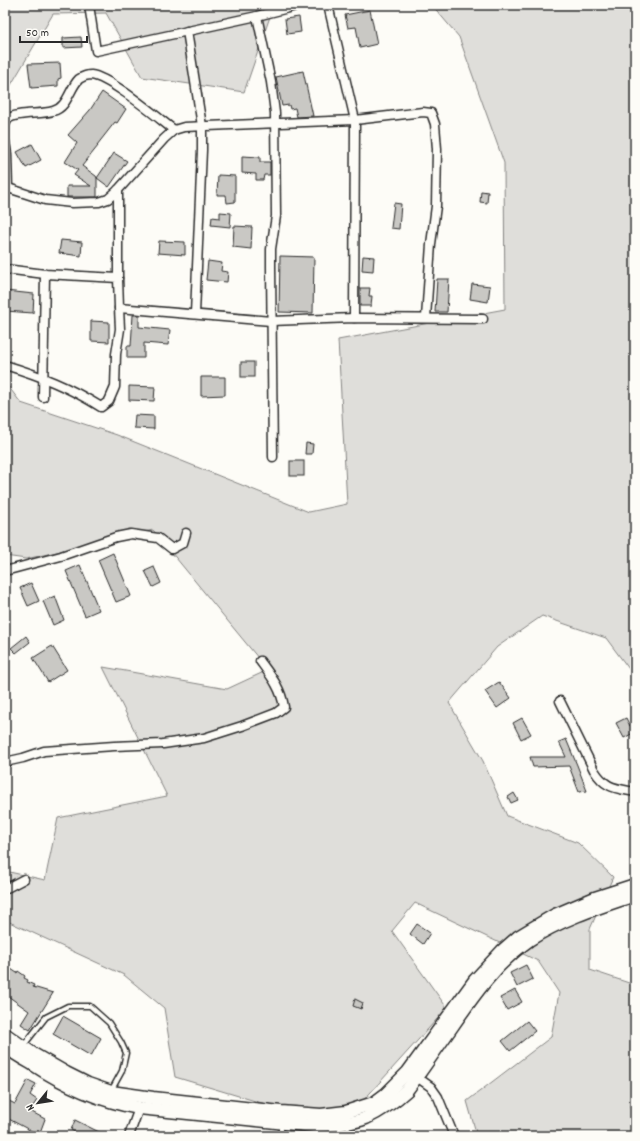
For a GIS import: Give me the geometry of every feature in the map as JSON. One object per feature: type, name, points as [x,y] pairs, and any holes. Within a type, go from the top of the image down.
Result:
[{"type":"street","points":[[89,5],[96,51],[257,16],[300,5]]},
{"type":"street","points":[[328,5],[355,120],[354,318]]},
{"type":"street","points":[[257,16],[271,82],[275,113],[276,216],[271,248],[273,457]]},
{"type":"street","points":[[187,31],[202,126],[195,314]]},
{"type":"street","points":[[5,124],[8,119],[19,115],[48,113],[56,110],[63,105],[83,76],[91,75],[105,80],[174,130]]},
{"type":"street","points":[[5,142],[7,154],[6,188],[45,200],[72,203],[99,202],[108,199],[118,190],[174,130],[184,127],[355,120],[431,112],[435,124],[437,149],[436,206],[431,244],[426,318]]},
{"type":"street","points":[[5,365],[43,378],[81,394],[101,407],[109,401],[115,387],[116,354],[120,329],[118,278],[118,190]]},
{"type":"street","points":[[5,269],[45,274],[118,278]]},
{"type":"street","points":[[42,397],[45,274]]},
{"type":"street","points":[[119,308],[272,321],[354,318],[483,319]]},
{"type":"street","points":[[5,571],[61,556],[116,537],[131,534],[158,538],[172,549],[183,543],[186,533]]},
{"type":"street","points":[[5,762],[44,751],[163,744],[204,738],[242,726],[276,712],[284,707],[282,695],[260,660]]},
{"type":"street","points":[[560,701],[599,779],[610,787],[635,792]]},
{"type":"street","points":[[5,890],[24,879]]},
{"type":"street","points":[[5,1046],[50,1076],[79,1090],[120,1105],[314,1126],[326,1126],[350,1122],[365,1118],[393,1102],[407,1090],[412,1074],[475,980],[502,950],[533,928],[555,915],[595,898],[635,885]]},
{"type":"street","points":[[5,1034],[33,1054],[66,1073],[88,1084],[111,1092],[281,1112],[321,1115],[346,1112],[374,1103],[412,1074],[494,971],[513,953],[530,940],[554,926],[635,895]]},
{"type":"street","points":[[412,1074],[430,1088],[438,1097],[454,1136]]},
{"type":"street","points":[[129,1136],[139,1108]]},
{"type":"lane","points":[[23,1047],[46,1018],[68,1006],[90,1006],[109,1023],[126,1053],[122,1071],[111,1092]]},
{"type":"lane","points":[[280,1122],[281,1136]]},
{"type":"shaded area","points":[[5,5],[274,5],[244,92],[142,77],[106,13],[53,14],[5,95]]},
{"type":"shaded area","points":[[432,5],[635,5],[635,677],[606,638],[542,616],[497,647],[449,703],[483,761],[507,816],[578,843],[613,877],[590,929],[590,970],[635,985],[635,1097],[629,1102],[635,1128],[635,1136],[477,1136],[467,1101],[551,1037],[559,993],[538,961],[415,903],[392,931],[447,1008],[361,1103],[302,1115],[175,1077],[164,1008],[124,975],[5,920],[5,871],[45,880],[58,818],[167,796],[103,667],[227,689],[268,670],[153,530],[26,559],[5,556],[5,382],[21,403],[117,435],[309,512],[347,504],[338,340],[505,309],[504,163],[459,37]]},
{"type":"building","points":[[370,10],[377,44],[360,48],[356,27],[348,28],[345,15]]},
{"type":"building","points":[[299,17],[301,32],[287,34],[285,19]]},
{"type":"building","points":[[81,37],[82,47],[63,48],[63,38]]},
{"type":"building","points":[[60,63],[61,78],[58,79],[58,86],[31,88],[28,64]]},
{"type":"building","points":[[303,71],[313,116],[297,117],[295,108],[290,109],[289,105],[282,106],[276,77]]},
{"type":"building","points":[[102,92],[126,109],[117,123],[115,122],[82,166],[97,178],[97,197],[67,197],[67,186],[91,186],[74,175],[78,170],[65,162],[77,143],[68,135],[90,110]]},
{"type":"building","points":[[32,144],[41,160],[26,168],[17,152]]},
{"type":"building","points":[[114,153],[127,161],[109,187],[97,178]]},
{"type":"building","points":[[242,156],[260,157],[260,162],[270,162],[270,175],[264,175],[263,180],[256,180],[256,174],[242,173]]},
{"type":"building","points":[[218,175],[235,176],[235,202],[227,203],[226,195],[217,195]]},
{"type":"building","points":[[481,191],[488,192],[487,203],[480,202]]},
{"type":"building","points":[[394,203],[401,204],[399,229],[391,228]]},
{"type":"building","points":[[220,212],[231,213],[230,227],[211,225],[212,217],[220,218]]},
{"type":"building","points":[[234,226],[252,227],[251,249],[233,247]]},
{"type":"building","points":[[61,240],[82,242],[81,256],[59,253]]},
{"type":"building","points":[[159,241],[185,242],[185,255],[158,253]]},
{"type":"building","points":[[280,256],[314,257],[313,313],[279,312]]},
{"type":"building","points":[[363,256],[374,257],[373,271],[362,270]]},
{"type":"building","points":[[208,261],[222,263],[221,271],[228,272],[227,282],[206,280]]},
{"type":"building","points":[[437,279],[449,279],[447,312],[435,312]]},
{"type":"building","points":[[472,284],[490,286],[488,302],[470,299]]},
{"type":"building","points":[[360,288],[370,288],[369,296],[372,296],[371,306],[360,306]]},
{"type":"building","points":[[5,291],[34,294],[33,313],[5,311]]},
{"type":"building","points":[[133,315],[139,315],[139,327],[170,330],[168,345],[144,343],[144,358],[127,358],[127,346],[131,346]]},
{"type":"building","points":[[91,321],[109,322],[109,342],[91,341]]},
{"type":"building","points":[[241,362],[254,362],[254,377],[241,377]]},
{"type":"building","points":[[201,377],[225,377],[225,395],[201,396]]},
{"type":"building","points":[[129,386],[155,387],[154,401],[129,400]]},
{"type":"building","points":[[135,415],[154,416],[154,429],[134,428]]},
{"type":"building","points":[[306,443],[313,444],[312,454],[305,454]]},
{"type":"building","points":[[290,461],[304,461],[304,476],[290,476]]},
{"type":"building","points":[[113,553],[131,596],[116,602],[98,560]]},
{"type":"building","points":[[80,565],[99,610],[85,616],[66,571]]},
{"type":"building","points":[[154,567],[161,583],[153,587],[145,571]]},
{"type":"building","points":[[31,583],[39,601],[28,606],[20,588]]},
{"type":"building","points":[[55,596],[64,620],[53,625],[43,601]]},
{"type":"building","points":[[26,636],[30,642],[16,653],[11,648]]},
{"type":"building","points":[[52,646],[67,670],[48,682],[33,658]]},
{"type":"building","points":[[499,682],[511,698],[497,708],[485,691]]},
{"type":"building","points":[[522,718],[531,734],[521,739],[513,723]]},
{"type":"building","points":[[626,718],[630,726],[635,723],[635,732],[624,738],[616,723]]},
{"type":"building","points":[[566,739],[587,791],[579,792],[569,766],[533,767],[530,757],[566,757],[559,742]]},
{"type":"building","points":[[514,793],[518,800],[511,803],[508,797]]},
{"type":"building","points":[[417,924],[430,933],[423,944],[410,934]]},
{"type":"building","points":[[5,965],[17,973],[18,971],[25,976],[24,978],[28,980],[27,982],[34,985],[33,987],[53,993],[30,1030],[21,1024],[29,1011],[5,994]]},
{"type":"building","points":[[526,965],[533,979],[517,987],[510,973]]},
{"type":"building","points":[[515,990],[522,1002],[507,1010],[500,998]]},
{"type":"building","points":[[355,999],[363,1003],[361,1009],[353,1006]]},
{"type":"building","points":[[63,1016],[101,1038],[91,1056],[53,1034]]},
{"type":"building","points":[[527,1021],[535,1031],[510,1051],[502,1041]]},
{"type":"building","points":[[28,1080],[36,1084],[30,1095],[37,1100],[30,1111],[45,1119],[39,1135],[5,1117],[5,1099],[15,1104]]},
{"type":"building","points":[[75,1120],[107,1136],[82,1136],[71,1130]]}]
